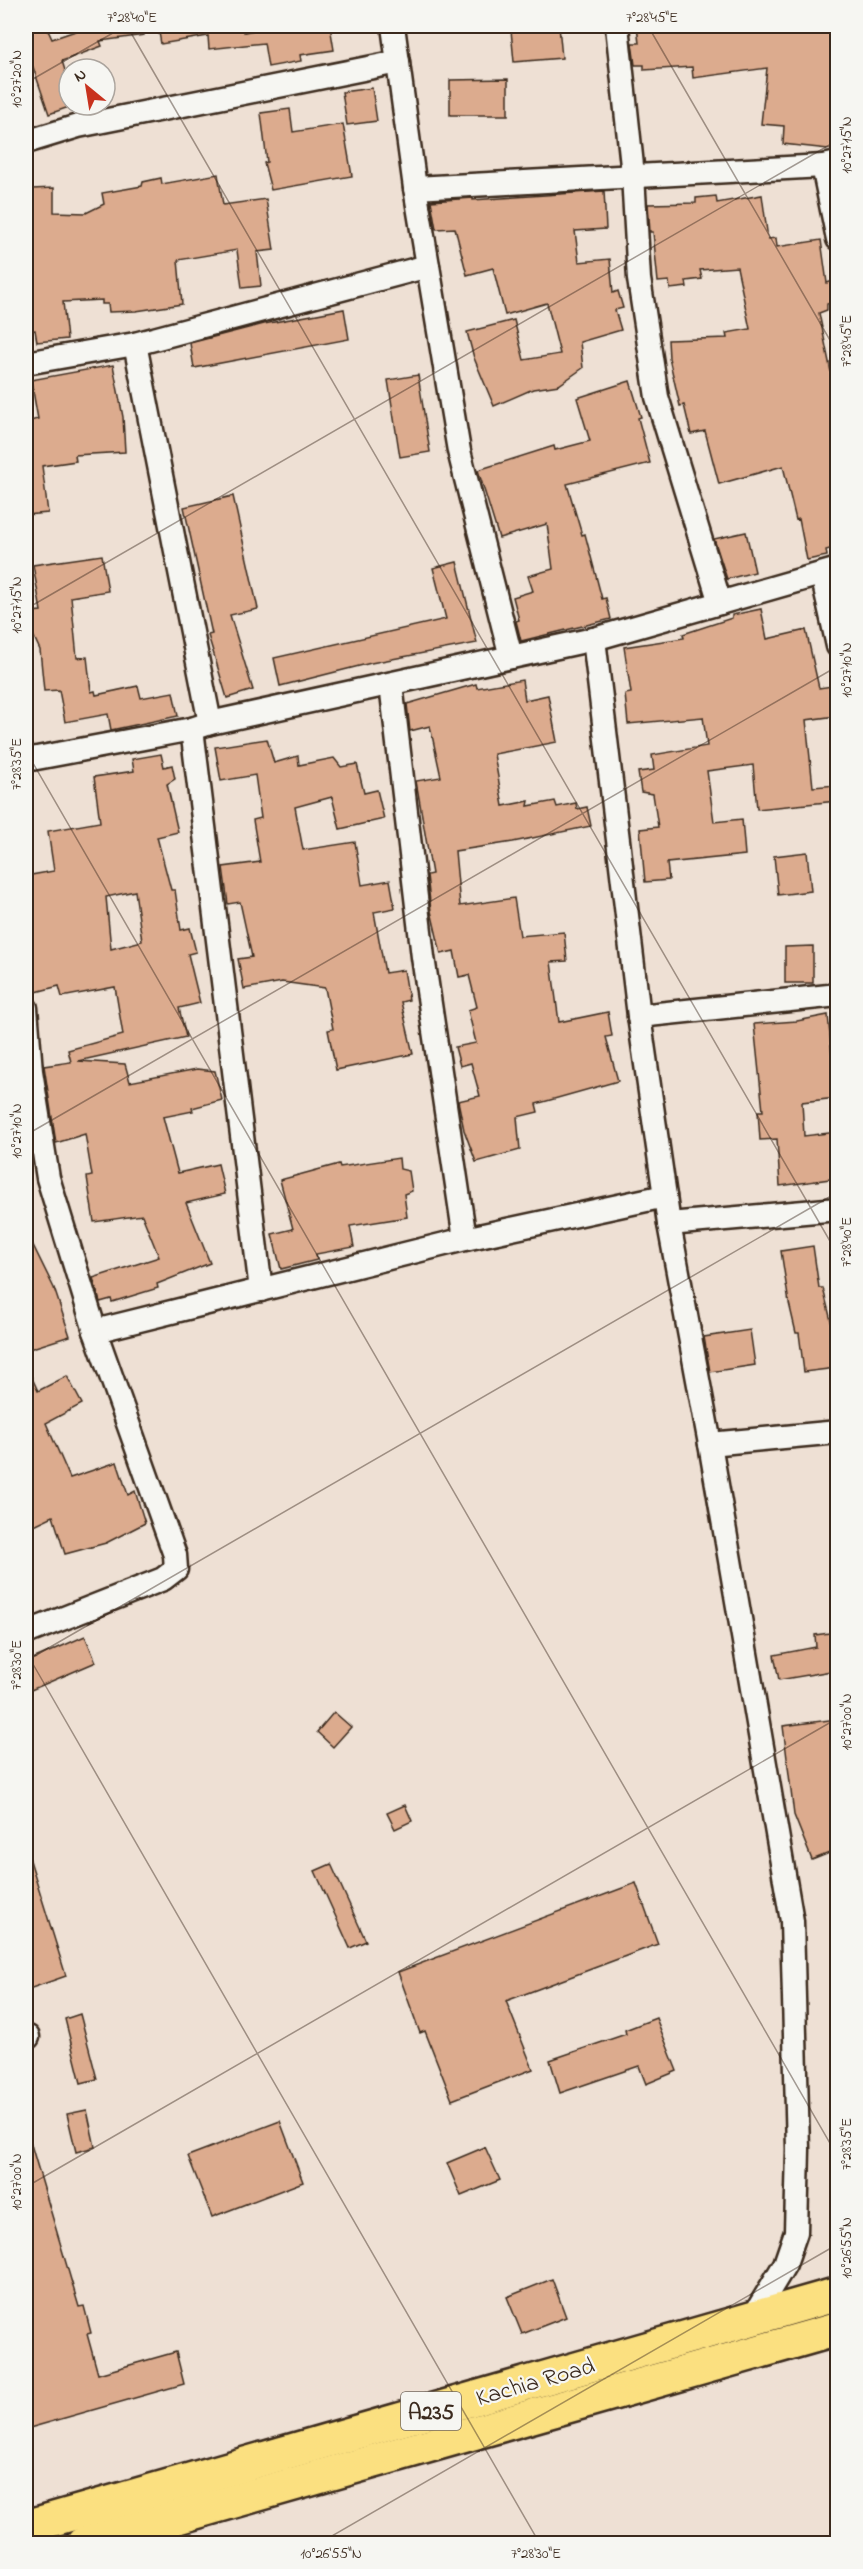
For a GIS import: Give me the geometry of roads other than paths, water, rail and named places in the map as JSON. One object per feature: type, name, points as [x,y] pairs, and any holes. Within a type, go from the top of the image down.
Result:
[{"type":"highway","name":"Kachia Road","points":[[26,2527],[837,2294]]},
{"type":"highway","name":"Kachia Road","points":[[83,2544],[837,2329]]},
{"type":"street","points":[[393,26],[415,189],[459,451],[511,657]]},
{"type":"street","points":[[617,26],[633,176],[639,279],[657,397],[720,603]]},
{"type":"street","points":[[26,142],[78,126],[398,62]]},
{"type":"street","points":[[415,189],[830,165],[837,239]]},
{"type":"street","points":[[26,363],[135,344],[428,266]]},
{"type":"street","points":[[135,344],[201,726],[261,1290]]},
{"type":"street","points":[[26,760],[201,726],[594,639],[830,572],[837,646]]},
{"type":"street","points":[[594,639],[639,1016],[669,1224],[710,1444],[792,1921],[798,2149],[796,2232],[785,2264],[752,2319]]},
{"type":"street","points":[[391,684],[423,957],[465,1239]]},
{"type":"street","points":[[639,1016],[837,995]]},
{"type":"street","points":[[26,1008],[32,1071],[48,1178],[95,1330],[175,1555],[176,1569],[163,1579],[26,1633]]},
{"type":"street","points":[[95,1330],[465,1239],[665,1196]]},
{"type":"street","points":[[669,1224],[837,1209]]},
{"type":"street","points":[[710,1444],[837,1432]]}]
